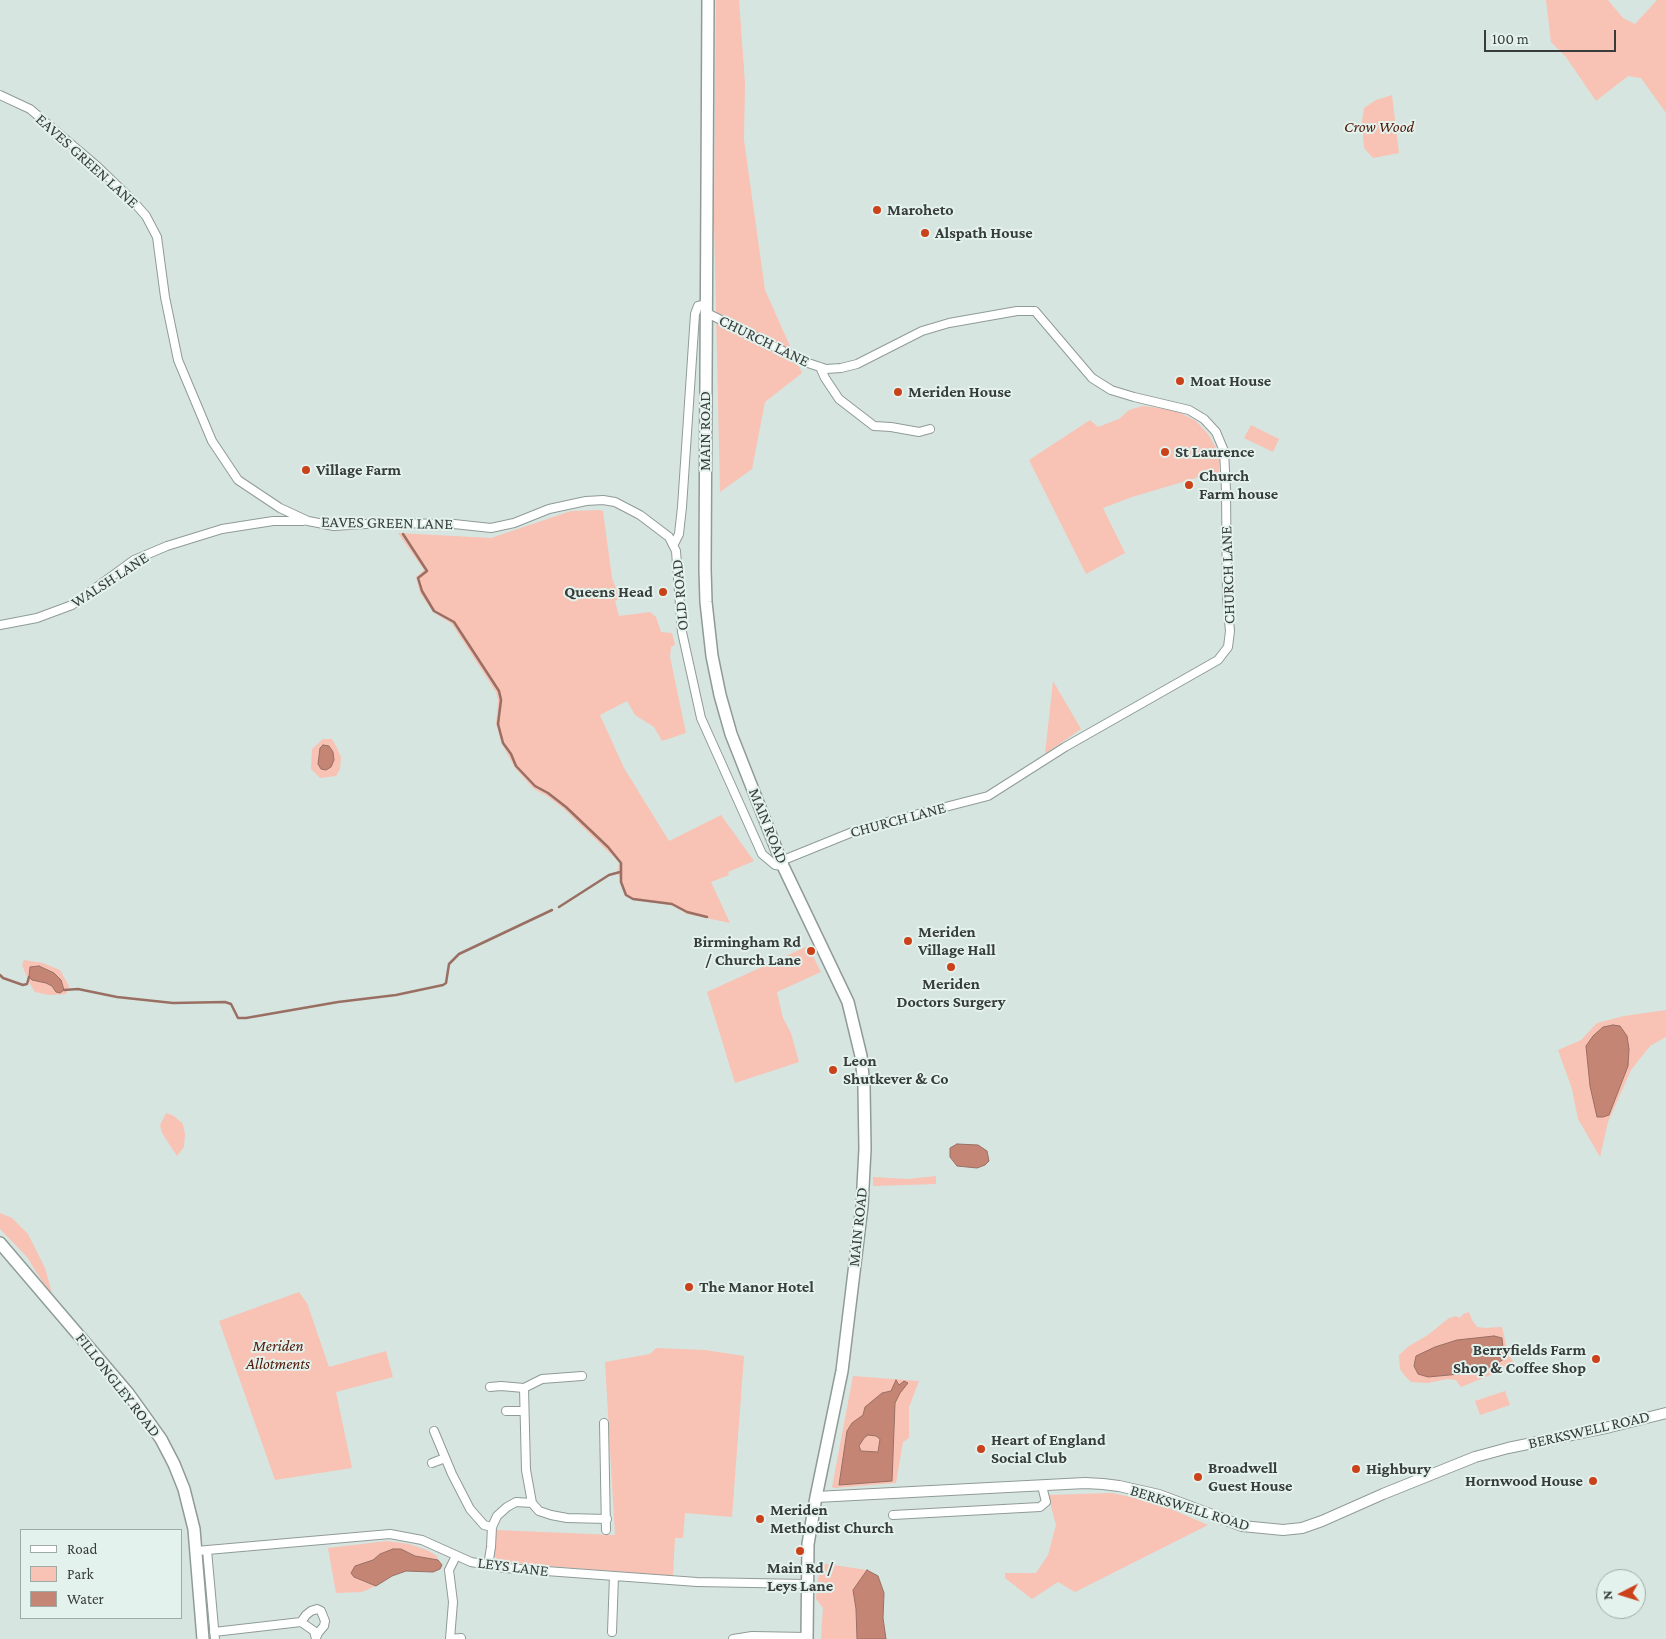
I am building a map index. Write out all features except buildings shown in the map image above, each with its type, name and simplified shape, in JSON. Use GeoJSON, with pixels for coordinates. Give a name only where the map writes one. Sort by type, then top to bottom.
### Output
{"type":"FeatureCollection","features":[{"type":"Feature","properties":{"kind":"main road","name":"MAIN ROAD"},"geometry":{"type":"LineString","coordinates":[[708,0],[705,569],[706,602],[712,656],[731,734],[782,864],[848,1002],[861,1056],[864,1087],[864,1181],[847,1336],[835,1411],[816,1497],[808,1544],[807,1638]]}},
{"type":"Feature","properties":{"kind":"main road","name":"FILLONGLEY ROAD"},"geometry":{"type":"LineString","coordinates":[[0,1243],[128,1392],[161,1439],[174,1464],[184,1489],[192,1522],[202,1551],[203,1639]]}},
{"type":"Feature","properties":{"kind":"street","name":"EAVES GREEN LANE"},"geometry":{"type":"LineString","coordinates":[[0,95],[30,109],[98,167],[131,198],[146,216],[157,237],[165,297],[178,360],[212,441],[238,480],[280,508],[308,521],[334,526],[381,523],[454,524],[491,528],[514,524],[550,509],[586,501],[604,500],[615,502],[640,515],[669,537],[674,544]]}},
{"type":"Feature","properties":{"kind":"street","name":"OLD ROAD"},"geometry":{"type":"LineString","coordinates":[[707,308],[698,306],[695,314],[682,507],[679,534],[674,544],[678,566],[682,632],[701,718],[762,854],[775,865],[782,864]]}},
{"type":"Feature","properties":{"kind":"street","name":"CHURCH LANE"},"geometry":{"type":"LineString","coordinates":[[707,308],[736,327],[805,362],[826,369],[857,364],[914,334],[949,323],[1018,311],[1035,311],[1092,378],[1111,390],[1189,410],[1204,419],[1216,432],[1224,451],[1227,599],[1230,638],[1228,648],[1218,660],[1065,748],[988,796],[860,829],[782,864]]}},
{"type":"Feature","properties":{"kind":"street"},"geometry":{"type":"LineString","coordinates":[[820,367],[839,399],[874,426],[919,432],[930,429]]}},
{"type":"Feature","properties":{"kind":"street"},"geometry":{"type":"LineString","coordinates":[[273,521],[280,508]]}},
{"type":"Feature","properties":{"kind":"street","name":"WALSH LANE"},"geometry":{"type":"LineString","coordinates":[[0,625],[37,618],[72,605],[134,560],[167,546],[222,529],[273,521],[308,521]]}},
{"type":"Feature","properties":{"kind":"street"},"geometry":{"type":"LineString","coordinates":[[490,1387],[524,1388],[542,1380],[582,1376]]}},
{"type":"Feature","properties":{"kind":"street"},"geometry":{"type":"LineString","coordinates":[[524,1388],[526,1470],[532,1503],[539,1511],[551,1515],[567,1518],[606,1519]]}},
{"type":"Feature","properties":{"kind":"street"},"geometry":{"type":"LineString","coordinates":[[506,1411],[524,1411]]}},
{"type":"Feature","properties":{"kind":"street","name":"BERKSWELL ROAD"},"geometry":{"type":"LineString","coordinates":[[816,1497],[1085,1483],[1119,1486],[1159,1496],[1242,1526],[1264,1530],[1283,1530],[1302,1528],[1322,1521],[1475,1457],[1508,1448],[1610,1427],[1666,1412]]}},
{"type":"Feature","properties":{"kind":"street"},"geometry":{"type":"LineString","coordinates":[[604,1423],[606,1530]]}},
{"type":"Feature","properties":{"kind":"street"},"geometry":{"type":"LineString","coordinates":[[434,1430],[445,1458],[470,1509],[484,1525],[492,1527]]}},
{"type":"Feature","properties":{"kind":"street"},"geometry":{"type":"LineString","coordinates":[[432,1463],[445,1458]]}},
{"type":"Feature","properties":{"kind":"street"},"geometry":{"type":"LineString","coordinates":[[894,1515],[1040,1507],[1046,1502],[1042,1486]]}},
{"type":"Feature","properties":{"kind":"street"},"geometry":{"type":"LineString","coordinates":[[488,1566],[492,1547],[492,1527],[498,1516],[507,1507],[516,1502],[532,1503]]}},
{"type":"Feature","properties":{"kind":"street","name":"LEYS LANE"},"geometry":{"type":"LineString","coordinates":[[202,1551],[390,1534],[422,1540],[470,1562],[488,1566],[697,1582],[807,1584]]}},
{"type":"Feature","properties":{"kind":"street","name":"FILLONGLEY ROAD"},"geometry":{"type":"LineString","coordinates":[[202,1551],[214,1635]]}},
{"type":"Feature","properties":{"kind":"street"},"geometry":{"type":"LineString","coordinates":[[456,1556],[449,1570],[453,1602],[450,1639],[461,1638]]}},
{"type":"Feature","properties":{"kind":"street"},"geometry":{"type":"LineString","coordinates":[[612,1632],[614,1576]]}},
{"type":"Feature","properties":{"kind":"street"},"geometry":{"type":"LineString","coordinates":[[301,1622],[311,1611],[317,1609],[321,1611],[325,1621],[316,1638]]}},
{"type":"Feature","properties":{"kind":"street"},"geometry":{"type":"LineString","coordinates":[[214,1635],[301,1622],[314,1631],[316,1638]]}},
{"type":"Feature","properties":{"kind":"street"},"geometry":{"type":"LineString","coordinates":[[733,1639],[752,1636],[807,1638]]}},
{"type":"Feature","properties":{"kind":"green space"},"geometry":{"type":"Polygon","coordinates":[[[716,0],[739,0],[745,83],[744,140],[765,290],[802,373],[765,402],[752,469],[720,492],[714,220],[716,0]]]}},
{"type":"Feature","properties":{"kind":"green space"},"geometry":{"type":"Polygon","coordinates":[[[1546,0],[1608,0],[1623,18],[1635,24],[1657,0],[1666,0],[1666,113],[1641,78],[1628,76],[1596,101],[1566,57],[1551,42],[1546,0]]]}},
{"type":"Feature","properties":{"kind":"green space","name":"Crow Wood"},"geometry":{"type":"Polygon","coordinates":[[[1392,95],[1399,153],[1373,158],[1364,148],[1362,121],[1364,108],[1376,100],[1392,95]]]}},
{"type":"Feature","properties":{"kind":"green space"},"geometry":{"type":"Polygon","coordinates":[[[1143,406],[1175,410],[1196,421],[1208,434],[1215,446],[1219,457],[1219,472],[1212,477],[1206,475],[1132,497],[1103,508],[1125,553],[1086,574],[1029,460],[1090,420],[1098,427],[1119,419],[1129,410],[1143,406]]]}},
{"type":"Feature","properties":{"kind":"green space"},"geometry":{"type":"Polygon","coordinates":[[[1251,425],[1279,439],[1273,452],[1244,438],[1251,425]]]}},
{"type":"Feature","properties":{"kind":"green space"},"geometry":{"type":"Polygon","coordinates":[[[571,511],[603,511],[612,578],[620,598],[615,601],[619,616],[650,612],[656,617],[661,632],[672,633],[675,645],[671,647],[670,657],[686,733],[662,741],[654,727],[635,715],[627,701],[600,715],[624,768],[669,841],[721,815],[754,861],[728,872],[729,875],[711,882],[730,923],[687,914],[671,905],[634,900],[625,896],[618,874],[619,862],[564,809],[534,789],[515,768],[502,744],[496,724],[498,700],[496,692],[452,624],[433,612],[420,593],[416,577],[424,570],[398,533],[491,538],[571,511]]]}},
{"type":"Feature","properties":{"kind":"green space"},"geometry":{"type":"Polygon","coordinates":[[[1053,681],[1081,729],[1045,754],[1053,681]]]}},
{"type":"Feature","properties":{"kind":"green space"},"geometry":{"type":"Polygon","coordinates":[[[323,739],[332,739],[341,757],[340,769],[336,776],[320,778],[311,769],[312,749],[323,739]]]}},
{"type":"Feature","properties":{"kind":"green space"},"geometry":{"type":"Polygon","coordinates":[[[808,946],[821,972],[777,992],[783,1018],[791,1033],[799,1062],[735,1083],[707,992],[808,946]]]}},
{"type":"Feature","properties":{"kind":"green space"},"geometry":{"type":"Polygon","coordinates":[[[24,960],[43,963],[60,970],[69,986],[66,994],[49,995],[35,992],[22,965],[24,960]]]}},
{"type":"Feature","properties":{"kind":"green space"},"geometry":{"type":"Polygon","coordinates":[[[1666,1010],[1666,1037],[1650,1046],[1631,1070],[1608,1122],[1600,1157],[1578,1119],[1572,1089],[1558,1050],[1581,1040],[1597,1023],[1624,1016],[1666,1010]]]}},
{"type":"Feature","properties":{"kind":"green space"},"geometry":{"type":"Polygon","coordinates":[[[166,1113],[174,1116],[183,1124],[185,1134],[184,1147],[177,1156],[162,1133],[160,1125],[166,1113]]]}},
{"type":"Feature","properties":{"kind":"green space"},"geometry":{"type":"Polygon","coordinates":[[[936,1176],[936,1184],[873,1186],[873,1177],[908,1179],[936,1176]]]}},
{"type":"Feature","properties":{"kind":"green space"},"geometry":{"type":"Polygon","coordinates":[[[0,1213],[12,1218],[28,1234],[45,1268],[52,1293],[45,1286],[27,1257],[0,1229],[0,1213]]]}},
{"type":"Feature","properties":{"kind":"green space","name":"Meriden Allotments"},"geometry":{"type":"Polygon","coordinates":[[[299,1292],[307,1303],[329,1367],[386,1351],[393,1377],[336,1392],[352,1468],[275,1480],[219,1321],[299,1292]]]}},
{"type":"Feature","properties":{"kind":"green space"},"geometry":{"type":"Polygon","coordinates":[[[1469,1312],[1477,1327],[1502,1327],[1508,1353],[1515,1365],[1461,1387],[1456,1380],[1447,1379],[1428,1383],[1411,1382],[1400,1369],[1399,1355],[1449,1318],[1456,1316],[1460,1318],[1463,1314],[1469,1312]]]}},
{"type":"Feature","properties":{"kind":"green space"},"geometry":{"type":"Polygon","coordinates":[[[656,1348],[705,1350],[744,1356],[732,1517],[685,1513],[683,1538],[675,1538],[673,1576],[499,1562],[494,1556],[495,1530],[615,1535],[605,1362],[650,1354],[656,1348]]]}},
{"type":"Feature","properties":{"kind":"green space"},"geometry":{"type":"Polygon","coordinates":[[[853,1376],[919,1381],[909,1407],[909,1438],[903,1442],[896,1483],[832,1487],[853,1376]]]}},
{"type":"Feature","properties":{"kind":"green space"},"geometry":{"type":"Polygon","coordinates":[[[1505,1391],[1510,1405],[1480,1415],[1475,1401],[1505,1391]]]}},
{"type":"Feature","properties":{"kind":"green space"},"geometry":{"type":"Polygon","coordinates":[[[1112,1493],[1155,1502],[1208,1525],[1075,1592],[1058,1582],[1032,1599],[1005,1578],[1005,1573],[1036,1573],[1048,1555],[1056,1525],[1048,1495],[1112,1493]]]}},
{"type":"Feature","properties":{"kind":"green space"},"geometry":{"type":"Polygon","coordinates":[[[387,1541],[409,1544],[427,1550],[437,1556],[438,1560],[415,1556],[401,1549],[380,1554],[373,1560],[355,1566],[354,1577],[376,1586],[362,1592],[336,1593],[328,1548],[387,1541]]]}},
{"type":"Feature","properties":{"kind":"green space"},"geometry":{"type":"Polygon","coordinates":[[[820,1563],[867,1570],[853,1590],[857,1639],[821,1639],[823,1608],[816,1599],[820,1563]]]}},
{"type":"Feature","properties":{"kind":"water"},"geometry":{"type":"Polygon","coordinates":[[[323,745],[329,746],[333,752],[334,760],[331,767],[326,770],[321,769],[318,764],[320,748],[323,745]]]}},
{"type":"Feature","properties":{"kind":"water"},"geometry":{"type":"Polygon","coordinates":[[[39,966],[54,973],[61,980],[64,990],[60,993],[56,992],[52,986],[46,983],[32,980],[29,977],[30,967],[39,966]]]}},
{"type":"Feature","properties":{"kind":"water"},"geometry":{"type":"Polygon","coordinates":[[[1620,1026],[1627,1036],[1629,1049],[1628,1066],[1609,1115],[1597,1117],[1590,1086],[1586,1046],[1603,1027],[1620,1026]]]}},
{"type":"Feature","properties":{"kind":"water"},"geometry":{"type":"Polygon","coordinates":[[[957,1144],[978,1145],[987,1151],[989,1161],[977,1168],[957,1166],[950,1157],[950,1148],[957,1144]]]}},
{"type":"Feature","properties":{"kind":"water"},"geometry":{"type":"Polygon","coordinates":[[[1494,1336],[1502,1338],[1504,1359],[1486,1370],[1428,1377],[1418,1374],[1414,1366],[1416,1356],[1435,1347],[1457,1340],[1494,1336]]]}},
{"type":"Feature","properties":{"kind":"water"},"geometry":{"type":"Polygon","coordinates":[[[896,1380],[899,1385],[904,1381],[908,1383],[895,1403],[892,1481],[839,1485],[847,1431],[852,1423],[863,1415],[865,1407],[882,1393],[891,1391],[896,1380]],[[868,1435],[864,1438],[859,1446],[861,1451],[878,1452],[880,1439],[876,1436],[868,1435]]]}},
{"type":"Feature","properties":{"kind":"water"},"geometry":{"type":"Polygon","coordinates":[[[393,1549],[401,1549],[415,1556],[438,1560],[442,1565],[440,1569],[433,1572],[406,1571],[392,1576],[376,1586],[354,1577],[351,1573],[355,1566],[373,1560],[380,1554],[393,1549]]]}},
{"type":"Feature","properties":{"kind":"water"},"geometry":{"type":"Polygon","coordinates":[[[867,1570],[878,1576],[884,1593],[883,1618],[886,1639],[857,1639],[853,1590],[867,1570]]]}},
{"type":"Feature","properties":{"kind":"waterway"},"geometry":{"type":"LineString","coordinates":[[403,534],[427,571],[418,578],[422,591],[434,611],[454,622],[499,691],[501,700],[498,724],[503,743],[511,754],[516,766],[535,786],[566,807],[608,847],[621,863],[621,882],[626,895],[633,899],[672,904],[687,912],[707,917]]}},
{"type":"Feature","properties":{"kind":"waterway"},"geometry":{"type":"LineString","coordinates":[[559,907],[609,875],[620,872]]}},
{"type":"Feature","properties":{"kind":"waterway"},"geometry":{"type":"LineString","coordinates":[[64,990],[78,989],[117,997],[173,1003],[225,1002],[231,1004],[238,1018],[396,995],[443,985],[446,983],[449,964],[459,954],[552,910]]}},
{"type":"Feature","properties":{"kind":"waterway"},"geometry":{"type":"LineString","coordinates":[[0,975],[3,978],[23,985],[27,984],[29,977]]}},
{"type":"Feature","properties":{"kind":"place","name":"Maroheto"},"geometry":{"type":"Point","coordinates":[877,210]}},
{"type":"Feature","properties":{"kind":"place","name":"Alspath House"},"geometry":{"type":"Point","coordinates":[925,233]}},
{"type":"Feature","properties":{"kind":"place","name":"Moat House"},"geometry":{"type":"Point","coordinates":[1180,381]}},
{"type":"Feature","properties":{"kind":"place","name":"Meriden House"},"geometry":{"type":"Point","coordinates":[898,392]}},
{"type":"Feature","properties":{"kind":"place","name":"St Laurence"},"geometry":{"type":"Point","coordinates":[1165,452]}},
{"type":"Feature","properties":{"kind":"place","name":"Village Farm"},"geometry":{"type":"Point","coordinates":[306,470]}},
{"type":"Feature","properties":{"kind":"place","name":"Church Farm house"},"geometry":{"type":"Point","coordinates":[1189,485]}},
{"type":"Feature","properties":{"kind":"place","name":"Queens Head"},"geometry":{"type":"Point","coordinates":[663,592]}},
{"type":"Feature","properties":{"kind":"place","name":"Meriden Village Hall"},"geometry":{"type":"Point","coordinates":[908,941]}},
{"type":"Feature","properties":{"kind":"place","name":"Birmingham Rd / Church Lane"},"geometry":{"type":"Point","coordinates":[811,951]}},
{"type":"Feature","properties":{"kind":"place","name":"Meriden Doctors Surgery"},"geometry":{"type":"Point","coordinates":[951,967]}},
{"type":"Feature","properties":{"kind":"place","name":"Leon Shutkever & Co"},"geometry":{"type":"Point","coordinates":[833,1070]}},
{"type":"Feature","properties":{"kind":"place","name":"The Manor Hotel"},"geometry":{"type":"Point","coordinates":[689,1287]}},
{"type":"Feature","properties":{"kind":"place","name":"Berryfields Farm Shop & Coffee Shop"},"geometry":{"type":"Point","coordinates":[1596,1359]}},
{"type":"Feature","properties":{"kind":"place","name":"Heart of England Social Club"},"geometry":{"type":"Point","coordinates":[981,1449]}},
{"type":"Feature","properties":{"kind":"place","name":"Highbury"},"geometry":{"type":"Point","coordinates":[1356,1469]}},
{"type":"Feature","properties":{"kind":"place","name":"Broadwell Guest House"},"geometry":{"type":"Point","coordinates":[1198,1477]}},
{"type":"Feature","properties":{"kind":"place","name":"Hornwood House"},"geometry":{"type":"Point","coordinates":[1593,1481]}},
{"type":"Feature","properties":{"kind":"place","name":"Meriden Methodist Church"},"geometry":{"type":"Point","coordinates":[760,1519]}},
{"type":"Feature","properties":{"kind":"place","name":"Main Rd / Leys Lane"},"geometry":{"type":"Point","coordinates":[800,1551]}}]}
